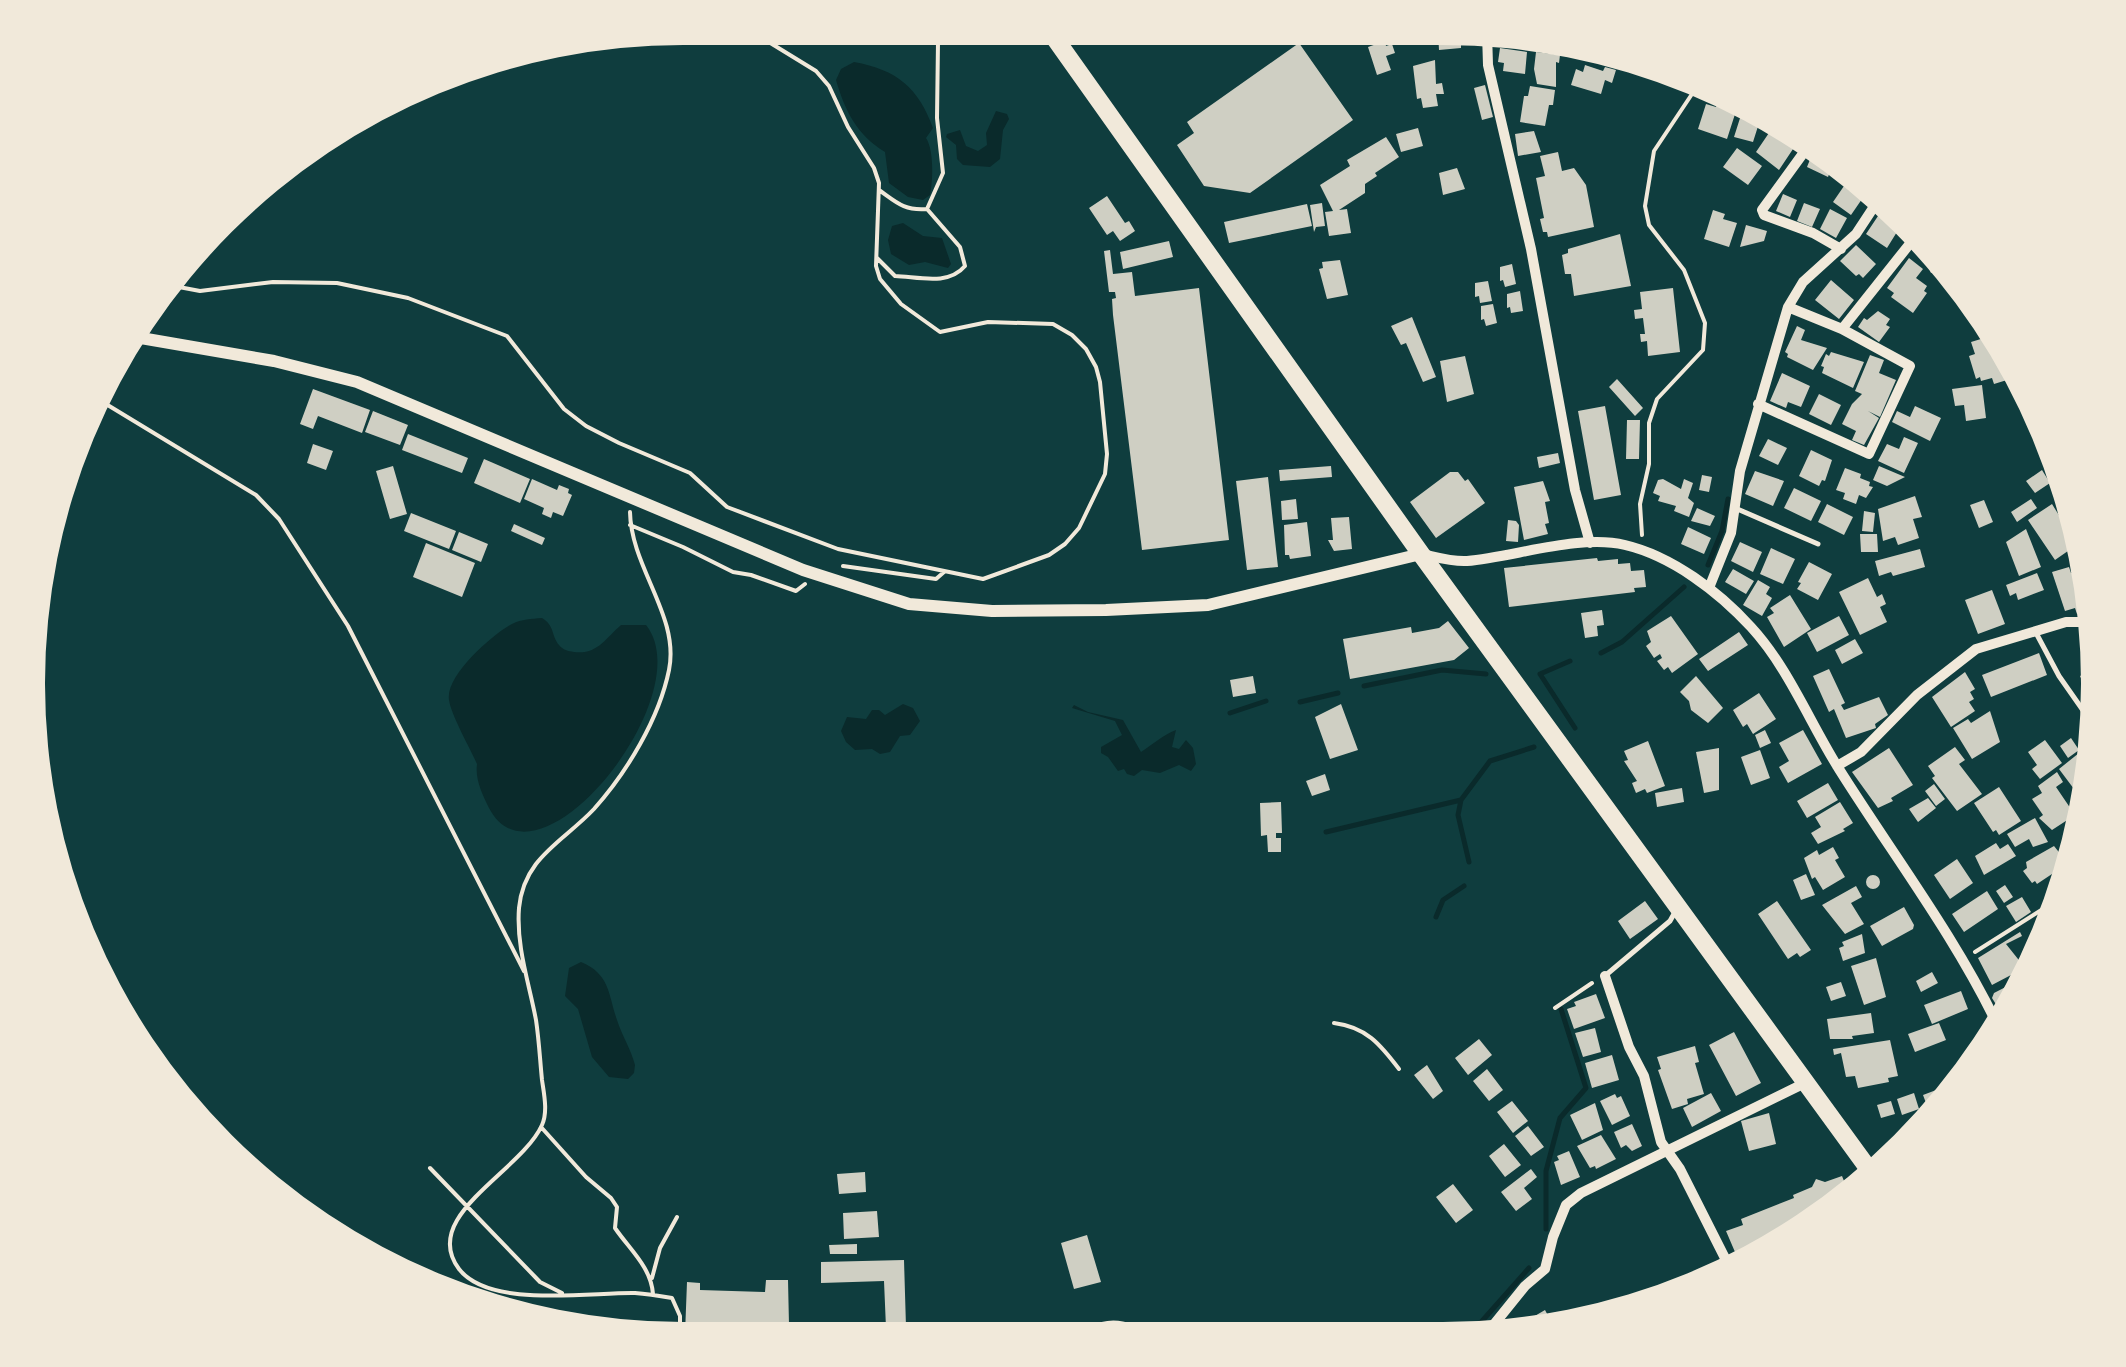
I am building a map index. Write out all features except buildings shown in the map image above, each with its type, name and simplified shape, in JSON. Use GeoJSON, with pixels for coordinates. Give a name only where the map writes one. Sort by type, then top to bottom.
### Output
{"type":"FeatureCollection","features":[{"type":"Feature","properties":{"kind":"highway"},"geometry":{"type":"LineString","coordinates":[[1060,45],[1421,554],[1864,1164]]}},
{"type":"Feature","properties":{"kind":"street"},"geometry":{"type":"LineString","coordinates":[[1487,46],[1488,65],[1531,249],[1572,472],[1590,543]]}},
{"type":"Feature","properties":{"kind":"street"},"geometry":{"type":"LineString","coordinates":[[1801,156],[1762,210],[1764,215],[1813,233],[1841,249]]}},
{"type":"Feature","properties":{"kind":"street"},"geometry":{"type":"LineString","coordinates":[[1710,588],[1731,533],[1740,471],[1788,306],[1804,282],[1856,234],[1871,211]]}},
{"type":"Feature","properties":{"kind":"street"},"geometry":{"type":"LineString","coordinates":[[1842,329],[1908,247]]}},
{"type":"Feature","properties":{"kind":"street"},"geometry":{"type":"LineString","coordinates":[[1758,404],[1869,454],[1910,366],[1842,329],[1788,306]]}},
{"type":"Feature","properties":{"kind":"street"},"geometry":{"type":"LineString","coordinates":[[147,338],[274,361],[357,382],[803,570],[909,604],[992,611],[1208,604],[1240,600],[1421,554],[1462,562],[1590,543],[1644,550],[1710,588],[1752,628],[1962,959],[1990,1011]]}},
{"type":"Feature","properties":{"kind":"street"},"geometry":{"type":"LineString","coordinates":[[1837,766],[1861,752],[1917,695],[1976,649],[2035,630],[2078,622]]}},
{"type":"Feature","properties":{"kind":"street"},"geometry":{"type":"LineString","coordinates":[[1605,976],[1634,1060],[1644,1076],[1666,1150],[1680,1169],[1724,1256]]}},
{"type":"Feature","properties":{"kind":"street"},"geometry":{"type":"LineString","coordinates":[[1498,1320],[1525,1286],[1546,1269],[1552,1236],[1566,1205],[1581,1193],[1805,1084]]}},
{"type":"Feature","properties":{"kind":"lane"},"geometry":{"type":"LineString","coordinates":[[1735,508],[1818,544]]}},
{"type":"Feature","properties":{"kind":"lane"},"geometry":{"type":"LineString","coordinates":[[2035,630],[2080,707]]}},
{"type":"Feature","properties":{"kind":"lane"},"geometry":{"type":"LineString","coordinates":[[1605,976],[1670,920],[1679,905]]}},
{"type":"Feature","properties":{"kind":"path"},"geometry":{"type":"LineString","coordinates":[[183,288],[200,291],[273,282],[336,283],[408,298],[507,336],[564,409],[602,434],[690,473],[727,508],[838,549],[984,579],[1049,555],[1079,528],[1104,474],[1106,421],[1096,367],[1072,334],[1053,324],[988,322],[940,332],[901,304],[880,279],[876,257],[879,190],[874,168],[816,71],[774,45]]}},
{"type":"Feature","properties":{"kind":"path"},"geometry":{"type":"LineString","coordinates":[[927,209],[940,183],[944,159],[937,118],[938,45]]}},
{"type":"Feature","properties":{"kind":"path"},"geometry":{"type":"LineString","coordinates":[[1644,550],[1640,504],[1649,464],[1649,423],[1657,399],[1703,350],[1705,323],[1684,270],[1649,225],[1645,206],[1654,151],[1690,96]]}},
{"type":"Feature","properties":{"kind":"path"},"geometry":{"type":"LineString","coordinates":[[879,190],[909,210],[927,209]]}},
{"type":"Feature","properties":{"kind":"path"},"geometry":{"type":"LineString","coordinates":[[876,257],[896,276],[949,278],[960,273],[965,266],[960,247],[927,209]]}},
{"type":"Feature","properties":{"kind":"path"},"geometry":{"type":"LineString","coordinates":[[109,406],[256,495],[279,519],[348,626],[526,975]]}},
{"type":"Feature","properties":{"kind":"path"},"geometry":{"type":"LineString","coordinates":[[630,497],[630,525],[643,572],[671,635],[670,667],[661,702],[613,786],[536,860],[523,885],[520,935],[536,1023],[545,1104],[542,1127],[521,1156],[466,1205],[452,1225],[450,1250],[460,1271],[484,1286],[513,1293],[672,1298],[680,1322]]}},
{"type":"Feature","properties":{"kind":"path"},"geometry":{"type":"LineString","coordinates":[[630,525],[733,572],[796,591]]}},
{"type":"Feature","properties":{"kind":"path"},"geometry":{"type":"LineString","coordinates":[[828,566],[936,579],[944,572]]}},
{"type":"Feature","properties":{"kind":"path"},"geometry":{"type":"LineString","coordinates":[[1962,959],[2038,912]]}},
{"type":"Feature","properties":{"kind":"path"},"geometry":{"type":"LineString","coordinates":[[1555,1008],[1605,976]]}},
{"type":"Feature","properties":{"kind":"path"},"geometry":{"type":"LineString","coordinates":[[1334,1023],[1355,1026],[1376,1039],[1399,1069]]}},
{"type":"Feature","properties":{"kind":"path"},"geometry":{"type":"LineString","coordinates":[[542,1127],[586,1177],[611,1198],[616,1207],[615,1228],[652,1278]]}},
{"type":"Feature","properties":{"kind":"path"},"geometry":{"type":"LineString","coordinates":[[430,1168],[540,1282],[566,1296]]}},
{"type":"Feature","properties":{"kind":"path"},"geometry":{"type":"LineString","coordinates":[[653,1295],[652,1278],[660,1248],[677,1216]]}},
{"type":"Feature","properties":{"kind":"water"},"geometry":{"type":"Polygon","coordinates":[[[854,62],[882,70],[904,83],[927,114],[933,128],[926,138],[932,174],[930,195],[923,200],[908,197],[889,183],[885,152],[867,138],[848,112],[836,80],[841,69],[854,62]]]}},
{"type":"Feature","properties":{"kind":"water"},"geometry":{"type":"Polygon","coordinates":[[[996,111],[1007,114],[1009,119],[1003,130],[1000,159],[990,167],[963,165],[947,134],[960,130],[966,146],[978,151],[987,145],[986,133],[996,111]]]}},
{"type":"Feature","properties":{"kind":"water"},"geometry":{"type":"Polygon","coordinates":[[[903,223],[923,236],[942,238],[951,264],[948,268],[925,262],[909,265],[891,254],[888,240],[892,226],[903,223]]]}},
{"type":"Feature","properties":{"kind":"water"},"geometry":{"type":"Polygon","coordinates":[[[542,618],[561,647],[574,652],[595,648],[621,625],[646,625],[657,657],[652,696],[634,738],[606,778],[575,809],[542,828],[512,830],[489,808],[484,797],[477,764],[450,706],[450,690],[462,668],[504,629],[516,622],[542,618]]]}},
{"type":"Feature","properties":{"kind":"water"},"geometry":{"type":"Polygon","coordinates":[[[903,704],[913,708],[920,721],[910,735],[900,736],[890,752],[855,750],[846,742],[841,731],[847,717],[866,719],[872,710],[885,715],[903,704]]]}},
{"type":"Feature","properties":{"kind":"water"},"geometry":{"type":"Polygon","coordinates":[[[1074,705],[1123,720],[1141,752],[1176,730],[1172,747],[1179,749],[1186,740],[1193,748],[1196,764],[1191,771],[1179,765],[1160,773],[1142,770],[1134,776],[1124,769],[1118,771],[1101,753],[1101,747],[1122,735],[1115,721],[1072,708],[1074,705]]]}},
{"type":"Feature","properties":{"kind":"water"},"geometry":{"type":"Polygon","coordinates":[[[581,962],[598,972],[606,986],[635,1065],[628,1079],[609,1077],[592,1057],[578,1009],[565,996],[569,968],[581,962]]]}},
{"type":"Feature","properties":{"kind":"waterway"},"geometry":{"type":"LineString","coordinates":[[1708,565],[1722,531],[1728,499]]}},
{"type":"Feature","properties":{"kind":"waterway"},"geometry":{"type":"LineString","coordinates":[[1601,653],[1622,642],[1684,587]]}},
{"type":"Feature","properties":{"kind":"waterway"},"geometry":{"type":"LineString","coordinates":[[1570,661],[1540,674],[1575,728]]}},
{"type":"Feature","properties":{"kind":"waterway"},"geometry":{"type":"LineString","coordinates":[[1364,686],[1442,670],[1486,674]]}},
{"type":"Feature","properties":{"kind":"waterway"},"geometry":{"type":"LineString","coordinates":[[1300,702],[1338,693]]}},
{"type":"Feature","properties":{"kind":"waterway"},"geometry":{"type":"LineString","coordinates":[[1230,713],[1266,701]]}},
{"type":"Feature","properties":{"kind":"waterway"},"geometry":{"type":"LineString","coordinates":[[1469,862],[1458,815],[1461,800],[1490,761],[1534,747]]}},
{"type":"Feature","properties":{"kind":"waterway"},"geometry":{"type":"LineString","coordinates":[[1326,832],[1461,800]]}},
{"type":"Feature","properties":{"kind":"waterway"},"geometry":{"type":"LineString","coordinates":[[1436,917],[1443,900],[1464,886]]}},
{"type":"Feature","properties":{"kind":"waterway"},"geometry":{"type":"LineString","coordinates":[[1546,1229],[1546,1171],[1560,1118],[1586,1088],[1561,1009]]}},
{"type":"Feature","properties":{"kind":"waterway"},"geometry":{"type":"LineString","coordinates":[[1482,1321],[1529,1268]]}}]}
